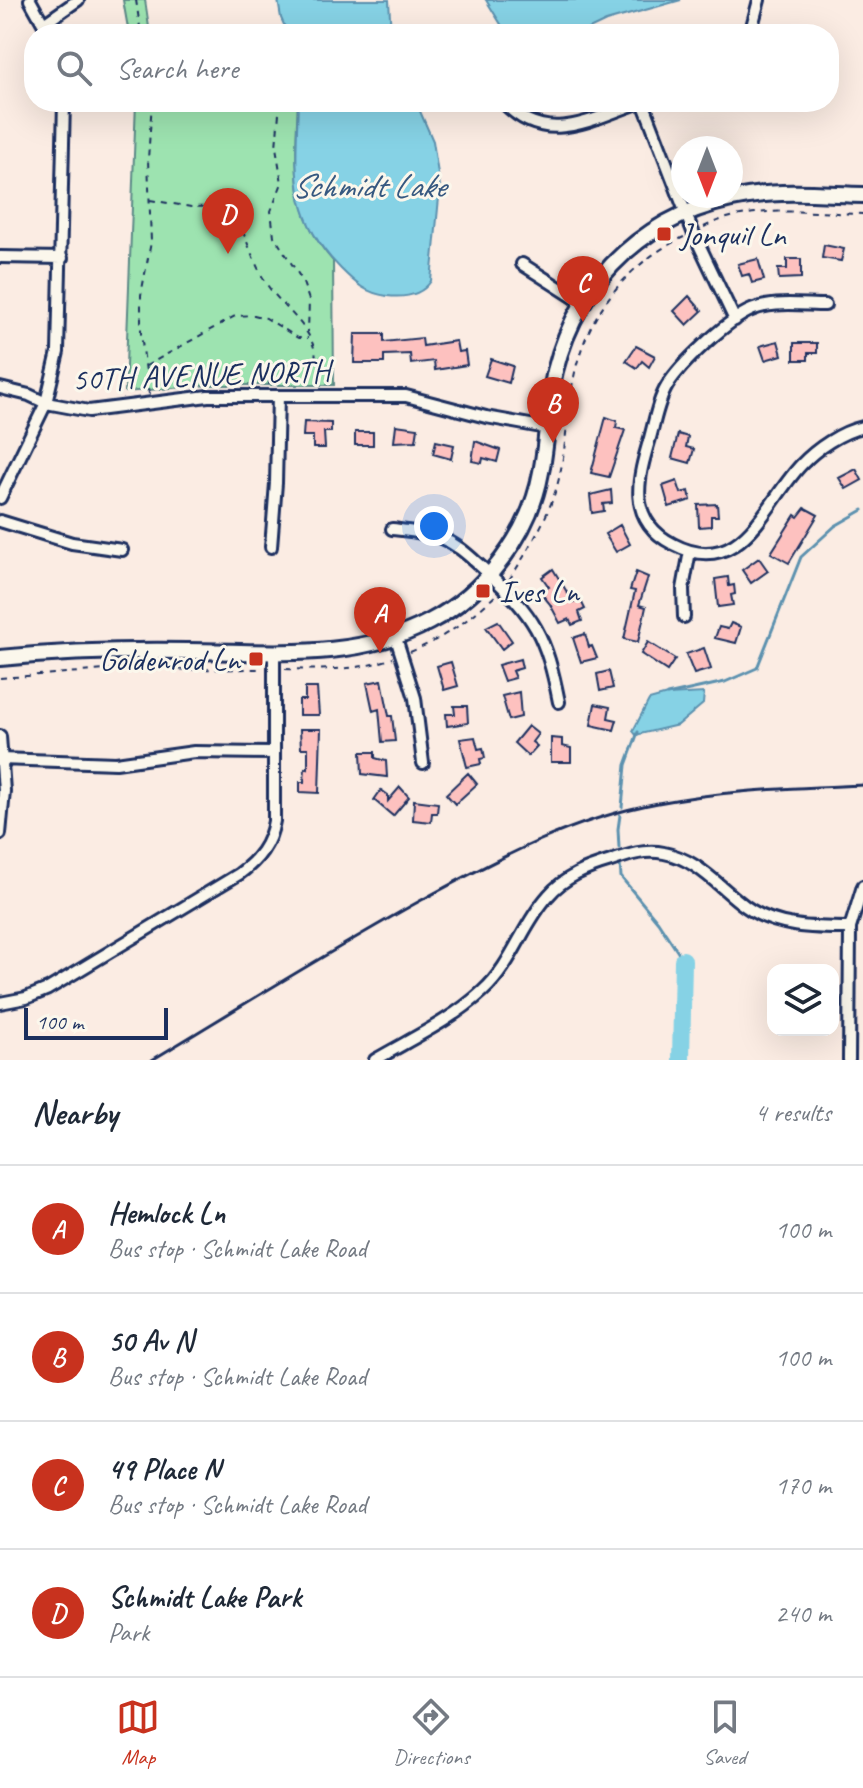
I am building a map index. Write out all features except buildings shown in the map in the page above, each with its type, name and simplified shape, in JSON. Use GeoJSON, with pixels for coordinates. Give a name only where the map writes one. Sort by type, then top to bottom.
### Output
{"type":"FeatureCollection","features":[{"type":"Feature","properties":{"kind":"street"},"geometry":{"type":"LineString","coordinates":[[30,0],[44,24]]}},
{"type":"Feature","properties":{"kind":"street"},"geometry":{"type":"LineString","coordinates":[[52,24],[78,0]]}},
{"type":"Feature","properties":{"kind":"street"},"geometry":{"type":"LineString","coordinates":[[753,24],[759,0]]}},
{"type":"Feature","properties":{"kind":"street"},"geometry":{"type":"LineString","coordinates":[[0,498],[46,403],[58,352],[64,112]]}},
{"type":"Feature","properties":{"kind":"street"},"geometry":{"type":"LineString","coordinates":[[514,112],[533,124],[561,128],[611,112]]}},
{"type":"Feature","properties":{"kind":"street"},"geometry":{"type":"LineString","coordinates":[[646,112],[693,232],[735,320]]}},
{"type":"Feature","properties":{"kind":"street"},"geometry":{"type":"LineString","coordinates":[[0,658],[108,650],[342,650],[396,638],[456,605],[489,574],[518,535],[541,474],[555,371],[573,320],[614,262],[637,241],[686,212],[749,196],[780,193],[863,195]]}},
{"type":"Feature","properties":{"kind":"street"},"geometry":{"type":"LineString","coordinates":[[0,257],[62,258]]}},
{"type":"Feature","properties":{"kind":"street"},"geometry":{"type":"LineString","coordinates":[[522,264],[583,303]]}},
{"type":"Feature","properties":{"kind":"street"},"geometry":{"type":"LineString","coordinates":[[825,305],[762,306],[735,320],[687,360],[667,386],[660,402],[640,476],[639,500],[643,514],[662,537],[690,551],[717,552],[735,545],[757,525],[802,463],[836,438],[863,427]]}},
{"type":"Feature","properties":{"kind":"street","name":"50TH AVENUE NORTH"},"geometry":{"type":"LineString","coordinates":[[0,388],[46,403],[89,411],[208,396],[406,396],[547,428]]}},
{"type":"Feature","properties":{"kind":"street"},"geometry":{"type":"LineString","coordinates":[[271,547],[277,470],[273,396]]}},
{"type":"Feature","properties":{"kind":"street"},"geometry":{"type":"LineString","coordinates":[[0,521],[72,543],[122,550]]}},
{"type":"Feature","properties":{"kind":"street"},"geometry":{"type":"LineString","coordinates":[[392,529],[428,534],[456,544],[505,586],[534,623],[545,645],[559,702]]}},
{"type":"Feature","properties":{"kind":"street"},"geometry":{"type":"LineString","coordinates":[[684,617],[683,589],[690,551]]}},
{"type":"Feature","properties":{"kind":"street"},"geometry":{"type":"LineString","coordinates":[[396,638],[420,721],[423,763]]}},
{"type":"Feature","properties":{"kind":"street"},"geometry":{"type":"LineString","coordinates":[[0,1003],[26,998],[48,989],[239,874],[265,849],[274,821],[274,651]]}},
{"type":"Feature","properties":{"kind":"street"},"geometry":{"type":"LineString","coordinates":[[0,736],[4,791],[0,834]]}},
{"type":"Feature","properties":{"kind":"street"},"geometry":{"type":"LineString","coordinates":[[1,759],[116,763],[194,752],[274,753]]}},
{"type":"Feature","properties":{"kind":"street"},"geometry":{"type":"LineString","coordinates":[[375,1060],[460,1009],[485,989],[500,973],[547,896],[560,884],[589,867],[637,853],[661,852],[679,856],[747,908],[767,917],[790,925],[850,928]]}},
{"type":"Feature","properties":{"kind":"street"},"geometry":{"type":"LineString","coordinates":[[849,1060],[850,928],[863,886]]}},
{"type":"Feature","properties":{"kind":"path"},"geometry":{"type":"LineString","coordinates":[[136,0],[140,24]]}},
{"type":"Feature","properties":{"kind":"path"},"geometry":{"type":"LineString","coordinates":[[151,112],[148,159],[151,242],[141,295],[145,366],[151,404]]}},
{"type":"Feature","properties":{"kind":"path"},"geometry":{"type":"LineString","coordinates":[[279,112],[276,147],[282,183],[271,211],[274,236],[302,280],[309,300],[308,332]]}},
{"type":"Feature","properties":{"kind":"path"},"geometry":{"type":"LineString","coordinates":[[150,200],[191,207],[227,206],[234,211],[263,278],[308,332],[315,346],[316,359],[306,363],[278,364],[269,376],[273,396]]}},
{"type":"Feature","properties":{"kind":"path"},"geometry":{"type":"LineString","coordinates":[[0,678],[106,670],[330,670],[374,665],[446,635],[477,613],[505,586],[528,550],[557,486],[574,375],[582,345],[601,305],[625,278],[663,247],[712,222],[773,212],[863,214]]}},
{"type":"Feature","properties":{"kind":"path"},"geometry":{"type":"LineString","coordinates":[[145,366],[235,316],[266,318],[298,338],[311,337]]}},
{"type":"Feature","properties":{"kind":"green space"},"geometry":{"type":"Polygon","coordinates":[[[123,0],[145,0],[149,24],[127,24],[123,0]]]}},
{"type":"Feature","properties":{"kind":"green space"},"geometry":{"type":"Polygon","coordinates":[[[136,112],[298,112],[296,166],[302,205],[319,243],[333,261],[334,385],[210,385],[125,392],[136,112]]]}},
{"type":"Feature","properties":{"kind":"water"},"geometry":{"type":"Polygon","coordinates":[[[278,0],[389,0],[390,24],[284,24],[278,0]]]}},
{"type":"Feature","properties":{"kind":"water"},"geometry":{"type":"Polygon","coordinates":[[[486,0],[681,0],[600,24],[501,24],[486,0]]]}},
{"type":"Feature","properties":{"kind":"water","name":"Schmidt Lake"},"geometry":{"type":"Polygon","coordinates":[[[298,112],[420,112],[433,141],[440,187],[431,281],[422,290],[400,297],[373,293],[341,269],[324,249],[304,211],[299,192],[298,112]]]}},
{"type":"Feature","properties":{"kind":"water"},"geometry":{"type":"Polygon","coordinates":[[[704,693],[703,704],[678,725],[636,735],[633,731],[649,700],[667,695],[704,693]]]}},
{"type":"Feature","properties":{"kind":"waterway"},"geometry":{"type":"LineString","coordinates":[[667,695],[725,682],[757,668],[801,557],[835,526],[863,510]]}},
{"type":"Feature","properties":{"kind":"waterway"},"geometry":{"type":"LineString","coordinates":[[622,807],[626,765],[638,732]]}},
{"type":"Feature","properties":{"kind":"waterway"},"geometry":{"type":"LineString","coordinates":[[619,848],[620,815]]}},
{"type":"Feature","properties":{"kind":"waterway"},"geometry":{"type":"LineString","coordinates":[[620,864],[621,877],[658,922],[683,960]]}},
{"type":"Feature","properties":{"kind":"waterway"},"geometry":{"type":"LineString","coordinates":[[681,1060],[683,960]]}},
{"type":"Feature","properties":{"kind":"railway"},"geometry":{"type":"LineString","coordinates":[[152,1060],[418,902],[505,856],[564,830],[626,810],[709,795],[863,785]]}},
{"type":"Feature","properties":{"kind":"place","name":"Jonquil Ln"},"geometry":{"type":"Point","coordinates":[664,234]}},
{"type":"Feature","properties":{"kind":"place","name":"Schmidt Lake Park"},"geometry":{"type":"Point","coordinates":[228,254]}},
{"type":"Feature","properties":{"kind":"place","name":"49 Place N"},"geometry":{"type":"Point","coordinates":[583,322]}},
{"type":"Feature","properties":{"kind":"place","name":"50 Av N"},"geometry":{"type":"Point","coordinates":[553,443]}},
{"type":"Feature","properties":{"kind":"place","name":"Ives Ln"},"geometry":{"type":"Point","coordinates":[483,591]}},
{"type":"Feature","properties":{"kind":"place","name":"Hemlock Ln"},"geometry":{"type":"Point","coordinates":[380,653]}},
{"type":"Feature","properties":{"kind":"place","name":"Goldenrod Ln"},"geometry":{"type":"Point","coordinates":[256,659]}}]}
